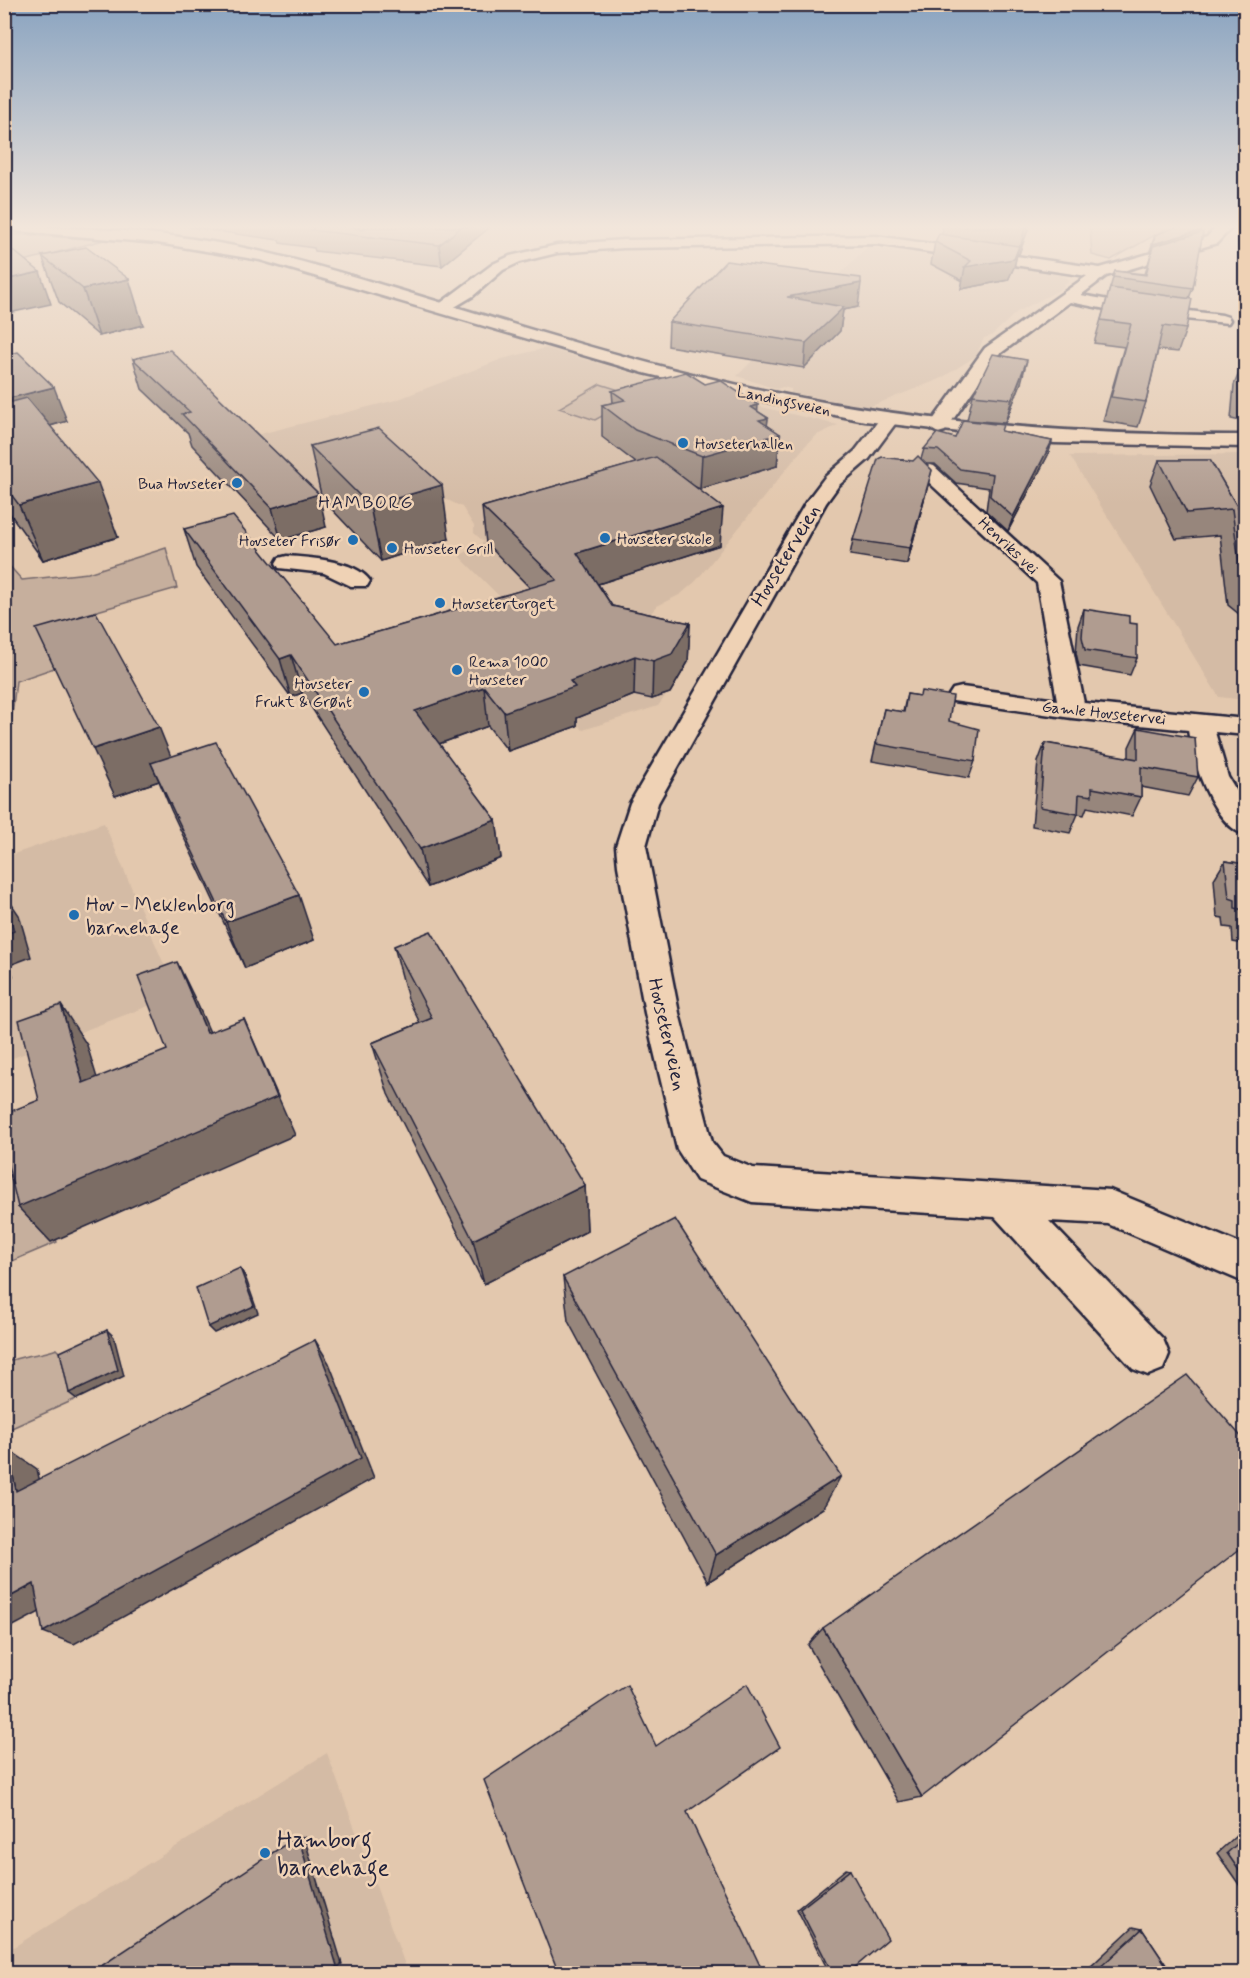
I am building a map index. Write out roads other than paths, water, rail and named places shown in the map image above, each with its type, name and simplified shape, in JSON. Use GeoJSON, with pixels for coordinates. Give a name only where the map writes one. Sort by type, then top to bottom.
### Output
{"type":"FeatureCollection","features":[{"type":"Feature","properties":{"kind":"street","name":"Landingsveien"},"geometry":{"type":"LineString","coordinates":[[482,319],[716,386],[889,420],[938,427],[1092,440],[1245,441]]}},
{"type":"Feature","properties":{"kind":"street"},"geometry":{"type":"LineString","coordinates":[[938,427],[959,394],[991,352],[1036,319]]}},
{"type":"Feature","properties":{"kind":"street"},"geometry":{"type":"LineString","coordinates":[[1216,319],[1222,320]]}},
{"type":"Feature","properties":{"kind":"street","name":"Hovseterveien"},"geometry":{"type":"LineString","coordinates":[[889,420],[861,455],[832,481],[816,502],[711,682],[644,803],[631,846],[662,1013],[695,1149],[710,1168],[752,1185],[1110,1207],[1245,1265]]}},
{"type":"Feature","properties":{"kind":"street","name":"Henriks vei"},"geometry":{"type":"LineString","coordinates":[[927,470],[1048,581],[1072,710]]}},
{"type":"Feature","properties":{"kind":"street"},"geometry":{"type":"LineString","coordinates":[[287,563],[329,567],[359,581]]}},
{"type":"Feature","properties":{"kind":"street","name":"Gamle Hovsetervei"},"geometry":{"type":"LineString","coordinates":[[962,694],[1072,710],[1245,727]]}},
{"type":"Feature","properties":{"kind":"street"},"geometry":{"type":"LineString","coordinates":[[1200,722],[1203,746],[1218,787],[1245,825]]}},
{"type":"Feature","properties":{"kind":"street"},"geometry":{"type":"LineString","coordinates":[[1006,1202],[1148,1354]]}},
{"type":"Feature","properties":{"kind":"place","name":"Hovseterhallen"},"geometry":{"type":"Point","coordinates":[683,443]}},
{"type":"Feature","properties":{"kind":"place","name":"Bua Hovseter"},"geometry":{"type":"Point","coordinates":[237,483]}},
{"type":"Feature","properties":{"kind":"place","name":"Hovseter skole"},"geometry":{"type":"Point","coordinates":[605,538]}},
{"type":"Feature","properties":{"kind":"place","name":"Hovseter Frisør"},"geometry":{"type":"Point","coordinates":[353,540]}},
{"type":"Feature","properties":{"kind":"place","name":"Hovseter Grill"},"geometry":{"type":"Point","coordinates":[392,548]}},
{"type":"Feature","properties":{"kind":"place","name":"Hovsetertorget"},"geometry":{"type":"Point","coordinates":[440,603]}},
{"type":"Feature","properties":{"kind":"place","name":"Rema 1000 Hovseter"},"geometry":{"type":"Point","coordinates":[457,670]}},
{"type":"Feature","properties":{"kind":"place","name":"Hovseter Frukt & Grønt"},"geometry":{"type":"Point","coordinates":[364,692]}},
{"type":"Feature","properties":{"kind":"place","name":"Hov - Meklenborg barnehage"},"geometry":{"type":"Point","coordinates":[74,915]}},
{"type":"Feature","properties":{"kind":"place","name":"Hamborg barnehage"},"geometry":{"type":"Point","coordinates":[265,1853]}},
{"type":"Feature","properties":{"kind":"district","name":"HAMBORG"},"geometry":{"type":"Point","coordinates":[366,502]}}]}
